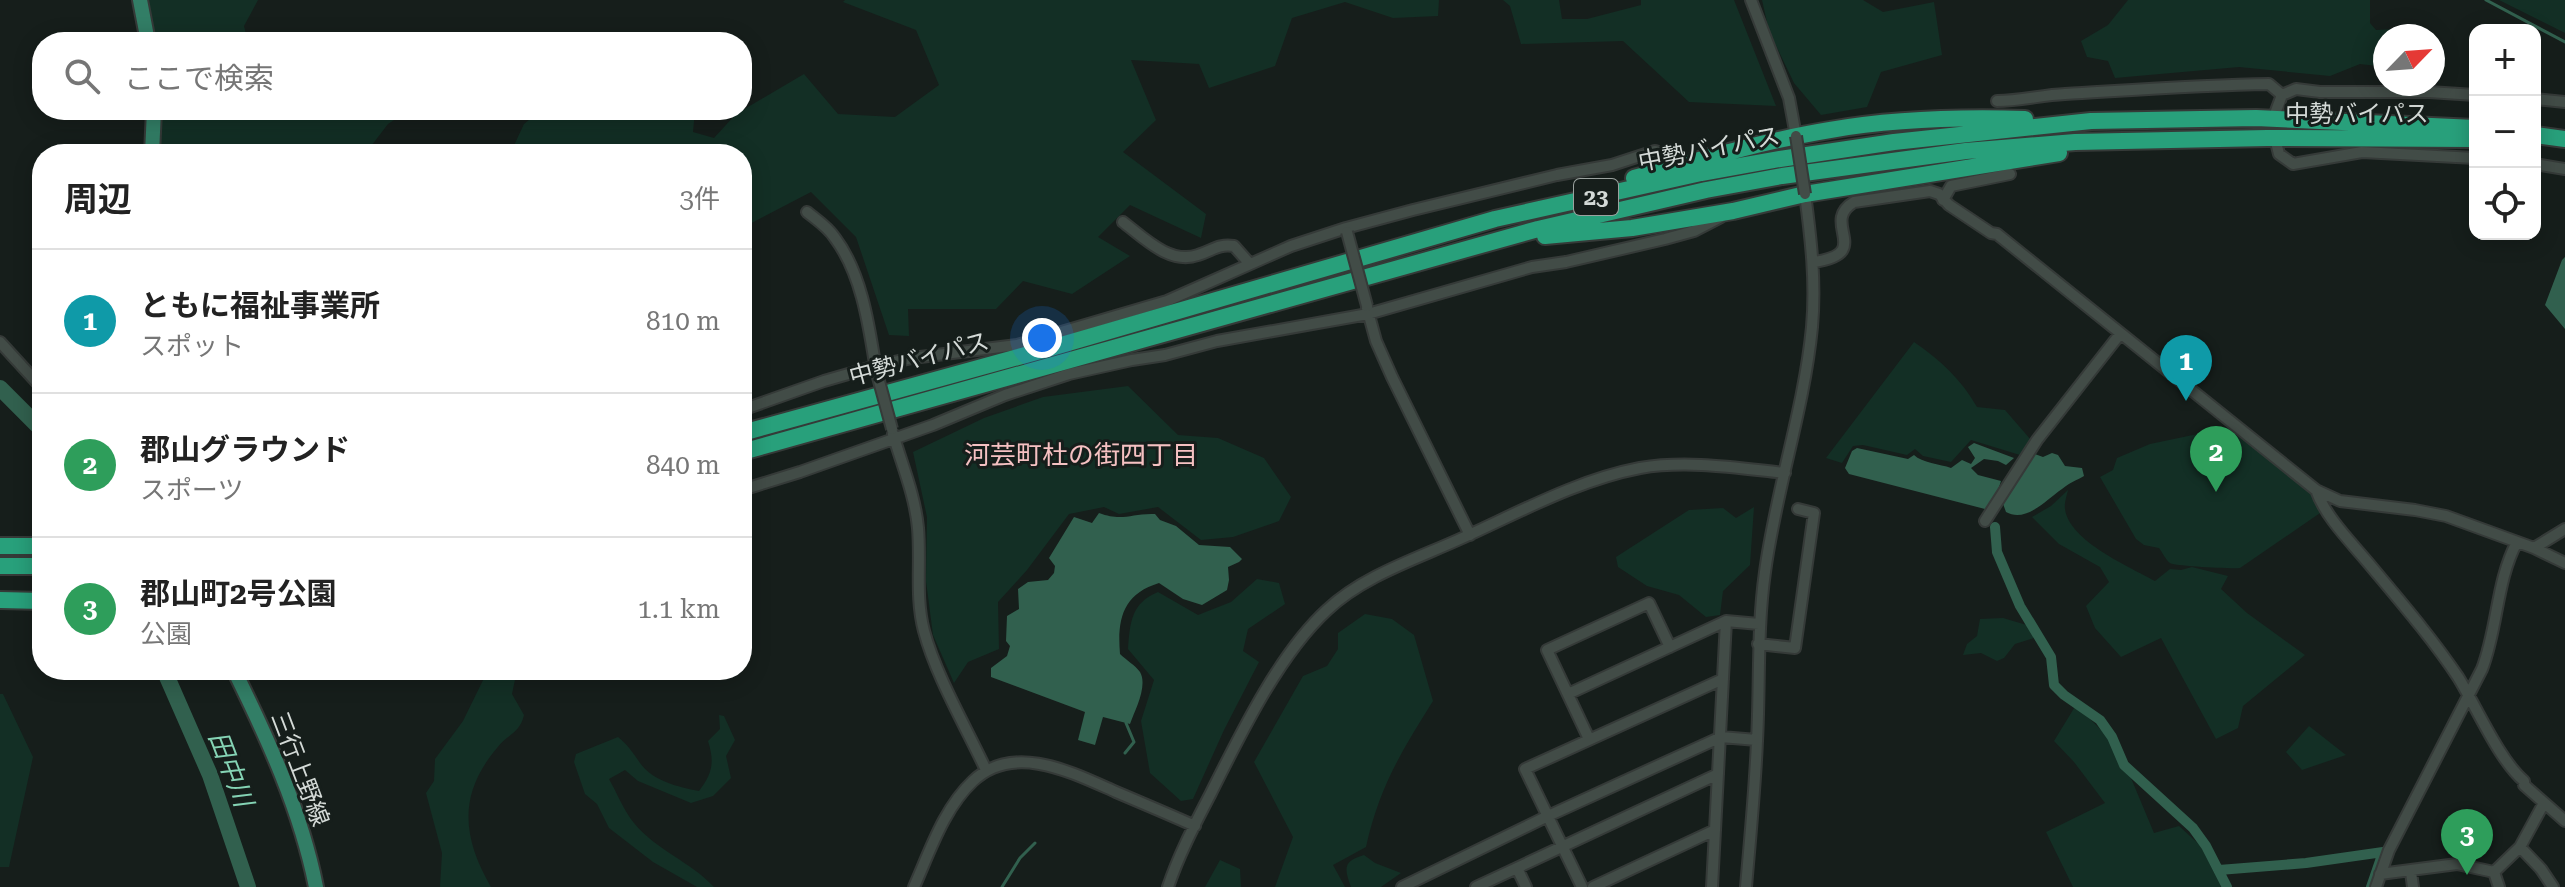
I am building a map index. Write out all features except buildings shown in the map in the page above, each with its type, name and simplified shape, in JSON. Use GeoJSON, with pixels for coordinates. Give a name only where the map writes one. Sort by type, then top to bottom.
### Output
{"type":"FeatureCollection","features":[{"type":"Feature","properties":{"kind":"highway"},"geometry":{"type":"LineString","coordinates":[[1495,219],[1554,198],[1833,129],[1927,120],[2004,118],[2091,121]]}},
{"type":"Feature","properties":{"kind":"highway","name":"中勢バイパス"},"geometry":{"type":"LineString","coordinates":[[752,430],[1051,348],[1495,219],[1701,173],[1819,152],[2091,121],[2256,118],[2469,128]]}},
{"type":"Feature","properties":{"kind":"highway"},"geometry":{"type":"LineString","coordinates":[[2541,137],[2565,139]]}},
{"type":"Feature","properties":{"kind":"highway","name":"中勢バイパス"},"geometry":{"type":"LineString","coordinates":[[752,449],[1538,229],[1706,190],[1821,170],[2012,147],[2267,138],[2469,139]]}},
{"type":"Feature","properties":{"kind":"highway"},"geometry":{"type":"LineString","coordinates":[[1494,241],[1632,228],[1733,211],[1805,194],[2046,155],[2172,140]]}},
{"type":"Feature","properties":{"kind":"highway"},"geometry":{"type":"LineString","coordinates":[[0,546],[32,546]]}},
{"type":"Feature","properties":{"kind":"highway"},"geometry":{"type":"LineString","coordinates":[[0,566],[32,566]]}},
{"type":"Feature","properties":{"kind":"highway"},"geometry":{"type":"LineString","coordinates":[[0,600],[32,601]]}},
{"type":"Feature","properties":{"kind":"main road"},"geometry":{"type":"LineString","coordinates":[[140,0],[146,32]]}},
{"type":"Feature","properties":{"kind":"main road"},"geometry":{"type":"LineString","coordinates":[[152,144],[154,120]]}},
{"type":"Feature","properties":{"kind":"main road","name":"三行上野線"},"geometry":{"type":"LineString","coordinates":[[238,680],[290,796],[316,887]]}},
{"type":"Feature","properties":{"kind":"street"},"geometry":{"type":"LineString","coordinates":[[1746,887],[1757,740],[1759,624],[1769,541],[1798,411],[1812,329],[1814,262],[1789,98],[1751,0]]}},
{"type":"Feature","properties":{"kind":"street"},"geometry":{"type":"LineString","coordinates":[[1997,101],[2202,85],[2269,84],[2282,95]]}},
{"type":"Feature","properties":{"kind":"street"},"geometry":{"type":"LineString","coordinates":[[2276,111],[2282,95],[2296,89],[2469,95]]}},
{"type":"Feature","properties":{"kind":"street"},"geometry":{"type":"LineString","coordinates":[[2541,100],[2565,102]]}},
{"type":"Feature","properties":{"kind":"street"},"geometry":{"type":"LineString","coordinates":[[2276,142],[2279,154],[2293,164],[2362,152],[2469,158]]}},
{"type":"Feature","properties":{"kind":"street"},"geometry":{"type":"LineString","coordinates":[[752,406],[824,381],[912,358],[1017,345],[1167,301],[1291,246],[1557,175],[1612,165],[1655,151],[1683,165]]}},
{"type":"Feature","properties":{"kind":"street"},"geometry":{"type":"LineString","coordinates":[[2541,165],[2565,169]]}},
{"type":"Feature","properties":{"kind":"street"},"geometry":{"type":"LineString","coordinates":[[1943,200],[1951,186],[2010,174]]}},
{"type":"Feature","properties":{"kind":"street"},"geometry":{"type":"LineString","coordinates":[[1814,262],[1833,259],[1841,252],[1846,241],[1842,215],[1854,202],[1930,191],[1939,194],[1943,200],[1997,234],[2316,490],[2340,501],[2446,516],[2534,548],[2565,563]]}},
{"type":"Feature","properties":{"kind":"street"},"geometry":{"type":"LineString","coordinates":[[752,486],[1069,374],[1367,310],[1532,267],[1680,235],[1733,211]]}},
{"type":"Feature","properties":{"kind":"street"},"geometry":{"type":"LineString","coordinates":[[807,212],[835,237],[858,282],[876,368],[915,504],[918,596],[925,634],[933,658],[986,770]]}},
{"type":"Feature","properties":{"kind":"street"},"geometry":{"type":"LineString","coordinates":[[1123,222],[1174,257],[1192,257],[1221,244],[1234,246],[1250,264]]}},
{"type":"Feature","properties":{"kind":"street"},"geometry":{"type":"LineString","coordinates":[[1347,230],[1376,341],[1470,535]]}},
{"type":"Feature","properties":{"kind":"street"},"geometry":{"type":"LineString","coordinates":[[1985,521],[2037,440],[2120,334]]}},
{"type":"Feature","properties":{"kind":"street"},"geometry":{"type":"LineString","coordinates":[[0,342],[32,377]]}},
{"type":"Feature","properties":{"kind":"street"},"geometry":{"type":"LineString","coordinates":[[1168,887],[1188,837],[1238,739],[1294,645],[1330,607],[1364,584],[1592,481],[1640,468],[1677,464],[1785,473]]}},
{"type":"Feature","properties":{"kind":"street"},"geometry":{"type":"LineString","coordinates":[[2316,490],[2320,503],[2356,550],[2423,629],[2468,693],[2499,749],[2524,785],[2565,821]]}},
{"type":"Feature","properties":{"kind":"street"},"geometry":{"type":"LineString","coordinates":[[1758,644],[1795,648],[1814,513],[1798,509]]}},
{"type":"Feature","properties":{"kind":"street"},"geometry":{"type":"LineString","coordinates":[[2534,548],[2565,529]]}},
{"type":"Feature","properties":{"kind":"street"},"geometry":{"type":"LineString","coordinates":[[2376,887],[2491,648],[2495,610],[2510,555],[2517,542]]}},
{"type":"Feature","properties":{"kind":"street"},"geometry":{"type":"LineString","coordinates":[[1589,739],[1547,650],[1649,603],[1670,647]]}},
{"type":"Feature","properties":{"kind":"street"},"geometry":{"type":"LineString","coordinates":[[1568,694],[1726,621],[1759,624]]}},
{"type":"Feature","properties":{"kind":"street"},"geometry":{"type":"LineString","coordinates":[[1712,887],[1726,621]]}},
{"type":"Feature","properties":{"kind":"street"},"geometry":{"type":"LineString","coordinates":[[1582,887],[1525,769],[1723,679]]}},
{"type":"Feature","properties":{"kind":"street"},"geometry":{"type":"LineString","coordinates":[[1402,887],[1721,737],[1757,740]]}},
{"type":"Feature","properties":{"kind":"street"},"geometry":{"type":"LineString","coordinates":[[914,887],[953,806],[974,780],[986,770],[1001,764],[1023,763],[1059,768],[1195,826]]}},
{"type":"Feature","properties":{"kind":"street"},"geometry":{"type":"LineString","coordinates":[[1476,887],[1718,774]]}},
{"type":"Feature","properties":{"kind":"street"},"geometry":{"type":"LineString","coordinates":[[2494,872],[2520,847],[2544,803]]}},
{"type":"Feature","properties":{"kind":"street"},"geometry":{"type":"LineString","coordinates":[[1593,887],[1715,830]]}},
{"type":"Feature","properties":{"kind":"street"},"geometry":{"type":"LineString","coordinates":[[2520,847],[2553,887]]}},
{"type":"Feature","properties":{"kind":"street"},"geometry":{"type":"LineString","coordinates":[[2380,874],[2457,864],[2494,872]]}},
{"type":"Feature","properties":{"kind":"street"},"geometry":{"type":"LineString","coordinates":[[1517,868],[1526,887]]}},
{"type":"Feature","properties":{"kind":"street"},"geometry":{"type":"LineString","coordinates":[[2411,872],[2413,887]]}},
{"type":"Feature","properties":{"kind":"street"},"geometry":{"type":"LineString","coordinates":[[2494,872],[2499,887]]}},
{"type":"Feature","properties":{"kind":"shaded area"},"geometry":{"type":"Polygon","coordinates":[[[147,0],[258,0],[244,26],[246,32],[154,32],[147,0]]]}},
{"type":"Feature","properties":{"kind":"shaded area"},"geometry":{"type":"Polygon","coordinates":[[[1439,0],[1438,16],[1393,18],[1345,2],[1292,18],[1275,66],[1209,88],[1199,64],[1131,60],[1156,120],[1123,152],[1206,214],[1201,238],[1130,205],[1098,237],[1130,256],[1072,294],[1023,281],[996,309],[908,309],[909,336],[889,335],[856,237],[811,192],[752,223],[752,144],[515,144],[529,120],[694,120],[693,132],[714,138],[730,120],[752,120],[752,105],[804,74],[838,114],[895,117],[939,85],[916,30],[843,2],[1439,0]]]}},
{"type":"Feature","properties":{"kind":"shaded area"},"geometry":{"type":"Polygon","coordinates":[[[1503,0],[1559,0],[1562,19],[1587,19],[1641,5],[1641,0],[1734,0],[1776,106],[1689,102],[1623,41],[1521,44],[1510,6],[1503,0]]]}},
{"type":"Feature","properties":{"kind":"shaded area"},"geometry":{"type":"Polygon","coordinates":[[[1762,0],[1863,0],[1883,12],[1934,2],[1942,55],[1881,72],[1867,107],[1821,115],[1794,83],[1769,31],[1762,0]]]}},
{"type":"Feature","properties":{"kind":"shaded area"},"geometry":{"type":"Polygon","coordinates":[[[2128,0],[2370,0],[2373,66],[2360,64],[2330,76],[2239,67],[2115,78],[2108,61],[2087,57],[2081,41],[2108,25],[2128,0]]]}},
{"type":"Feature","properties":{"kind":"shaded area"},"geometry":{"type":"Polygon","coordinates":[[[2499,0],[2565,0],[2565,33],[2499,0]]]}},
{"type":"Feature","properties":{"kind":"shaded area"},"geometry":{"type":"Polygon","coordinates":[[[161,120],[394,120],[373,144],[160,144],[161,120]]]}},
{"type":"Feature","properties":{"kind":"shaded area"},"geometry":{"type":"Polygon","coordinates":[[[2565,257],[2565,329],[2545,305],[2565,257]]]}},
{"type":"Feature","properties":{"kind":"shaded area"},"geometry":{"type":"Polygon","coordinates":[[[1914,342],[1949,371],[1977,407],[2005,410],[2031,440],[2020,455],[1971,440],[1951,462],[1923,456],[1915,449],[1907,455],[1863,445],[1853,446],[1842,463],[1826,458],[1914,342]]]}},
{"type":"Feature","properties":{"kind":"shaded area"},"geometry":{"type":"Polygon","coordinates":[[[1128,386],[1178,435],[1218,438],[1264,458],[1291,497],[1279,521],[1233,537],[1201,540],[1158,507],[1119,514],[1104,507],[1069,514],[1027,570],[998,602],[999,649],[968,662],[954,683],[933,635],[926,581],[927,517],[913,452],[984,418],[1043,397],[1128,386]]]}},
{"type":"Feature","properties":{"kind":"shaded area"},"geometry":{"type":"Polygon","coordinates":[[[2231,427],[2312,493],[2323,511],[2240,568],[2170,563],[2159,548],[2144,545],[2136,539],[2100,477],[2113,470],[2117,458],[2150,444],[2231,427]]]}},
{"type":"Feature","properties":{"kind":"shaded area"},"geometry":{"type":"Polygon","coordinates":[[[1974,443],[2014,458],[2006,465],[1984,459],[1971,468],[1978,475],[2001,481],[1997,493],[1985,509],[1849,474],[1845,468],[1852,451],[1857,448],[1908,459],[1914,455],[1926,462],[1951,468],[1962,460],[1971,464],[1975,458],[1968,447],[1974,443]]]}},
{"type":"Feature","properties":{"kind":"shaded area"},"geometry":{"type":"Polygon","coordinates":[[[2032,453],[2043,457],[2052,453],[2058,455],[2065,466],[2082,468],[2084,476],[2043,504],[2021,515],[2013,515],[2006,512],[2002,501],[2032,453]]]}},
{"type":"Feature","properties":{"kind":"shaded area"},"geometry":{"type":"Polygon","coordinates":[[[2068,490],[2065,507],[2069,521],[2077,532],[2102,552],[2155,581],[2170,569],[2192,567],[2228,576],[2221,589],[2247,613],[2305,655],[2243,706],[2238,728],[2216,739],[2161,638],[2121,657],[2095,628],[2086,606],[2109,582],[2100,567],[2059,544],[2032,517],[2051,506],[2068,490]]]}},
{"type":"Feature","properties":{"kind":"shaded area"},"geometry":{"type":"Polygon","coordinates":[[[1754,507],[1750,565],[1723,591],[1720,615],[1706,617],[1679,595],[1647,586],[1618,567],[1616,557],[1689,510],[1723,508],[1736,518],[1754,507]]]}},
{"type":"Feature","properties":{"kind":"shaded area"},"geometry":{"type":"Polygon","coordinates":[[[1099,513],[1121,517],[1155,514],[1199,545],[1230,547],[1242,559],[1228,567],[1227,590],[1202,605],[1183,599],[1159,583],[1130,601],[1122,619],[1120,654],[1140,672],[1142,691],[1130,724],[1103,717],[1095,745],[1078,740],[1085,712],[991,677],[991,668],[1007,656],[1010,646],[1006,641],[1007,616],[1019,609],[1018,589],[1028,582],[1048,580],[1054,573],[1055,566],[1049,558],[1074,517],[1092,523],[1099,513]]]}},
{"type":"Feature","properties":{"kind":"shaded area"},"geometry":{"type":"Polygon","coordinates":[[[1257,579],[1279,583],[1285,604],[1248,629],[1243,651],[1259,662],[1193,799],[1181,801],[1150,773],[1141,721],[1154,680],[1128,649],[1134,615],[1142,602],[1158,592],[1198,615],[1231,602],[1257,579]]]}},
{"type":"Feature","properties":{"kind":"shaded area"},"geometry":{"type":"Polygon","coordinates":[[[1365,614],[1392,619],[1414,635],[1433,701],[1392,771],[1377,806],[1366,847],[1333,865],[1345,887],[1275,887],[1293,837],[1254,762],[1303,676],[1327,666],[1338,649],[1338,633],[1365,614]]]}},
{"type":"Feature","properties":{"kind":"shaded area"},"geometry":{"type":"Polygon","coordinates":[[[2003,618],[2030,626],[2034,638],[2015,644],[2004,658],[1997,661],[1981,653],[1963,655],[1967,644],[1977,636],[1980,619],[2003,618]]]}},
{"type":"Feature","properties":{"kind":"shaded area"},"geometry":{"type":"Polygon","coordinates":[[[483,680],[515,680],[512,694],[524,715],[522,721],[484,765],[470,799],[468,816],[474,851],[491,887],[440,887],[442,853],[426,793],[434,781],[435,759],[463,721],[483,680]]]}},
{"type":"Feature","properties":{"kind":"shaded area"},"geometry":{"type":"Polygon","coordinates":[[[0,694],[3,694],[33,757],[9,867],[0,867],[0,694]]]}},
{"type":"Feature","properties":{"kind":"shaded area"},"geometry":{"type":"Polygon","coordinates":[[[2076,705],[2118,747],[2154,833],[2179,826],[2202,847],[2223,887],[2073,887],[2046,832],[2105,803],[2054,741],[2076,705]]]}},
{"type":"Feature","properties":{"kind":"shaded area"},"geometry":{"type":"Polygon","coordinates":[[[719,715],[724,716],[735,740],[726,756],[731,778],[713,796],[691,803],[638,781],[625,770],[609,779],[634,823],[714,887],[697,887],[653,862],[609,828],[597,804],[585,794],[574,762],[576,754],[618,737],[645,769],[659,779],[699,791],[711,768],[708,741],[720,729],[719,715]]]}},
{"type":"Feature","properties":{"kind":"shaded area"},"geometry":{"type":"Polygon","coordinates":[[[2309,726],[2346,755],[2302,770],[2286,752],[2309,726]]]}},
{"type":"Feature","properties":{"kind":"shaded area"},"geometry":{"type":"Polygon","coordinates":[[[1364,855],[1401,873],[1381,887],[1351,887],[1347,866],[1364,855]]]}},
{"type":"Feature","properties":{"kind":"shaded area"},"geometry":{"type":"Polygon","coordinates":[[[1220,860],[1240,869],[1241,887],[1205,887],[1220,860]]]}},
{"type":"Feature","properties":{"kind":"waterway"},"geometry":{"type":"LineString","coordinates":[[2486,0],[2565,42]]}},
{"type":"Feature","properties":{"kind":"waterway","name":"田中川"},"geometry":{"type":"LineString","coordinates":[[0,388],[32,420]]}},
{"type":"Feature","properties":{"kind":"waterway"},"geometry":{"type":"LineString","coordinates":[[1995,527],[1997,552],[2020,606],[2051,657],[2054,685],[2100,720],[2112,737],[2124,765],[2193,828],[2227,887]]}},
{"type":"Feature","properties":{"kind":"waterway","name":"田中川"},"geometry":{"type":"LineString","coordinates":[[168,680],[210,775],[248,887]]}},
{"type":"Feature","properties":{"kind":"waterway"},"geometry":{"type":"LineString","coordinates":[[1125,753],[1134,742],[1126,723]]}},
{"type":"Feature","properties":{"kind":"waterway"},"geometry":{"type":"LineString","coordinates":[[1002,887],[1020,858],[1035,843]]}},
{"type":"Feature","properties":{"kind":"waterway"},"geometry":{"type":"LineString","coordinates":[[2219,870],[2306,863],[2383,852],[2371,887]]}},
{"type":"Feature","properties":{"kind":"place","name":"ともに福祉事業所"},"geometry":{"type":"Point","coordinates":[2186,401]}},
{"type":"Feature","properties":{"kind":"place","name":"郡山グラウンド"},"geometry":{"type":"Point","coordinates":[2216,492]}},
{"type":"Feature","properties":{"kind":"place","name":"郡山町2号公園"},"geometry":{"type":"Point","coordinates":[2467,875]}},
{"type":"Feature","properties":{"kind":"district","name":"河芸町杜の街四丁目"},"geometry":{"type":"Point","coordinates":[1081,455]}}]}
